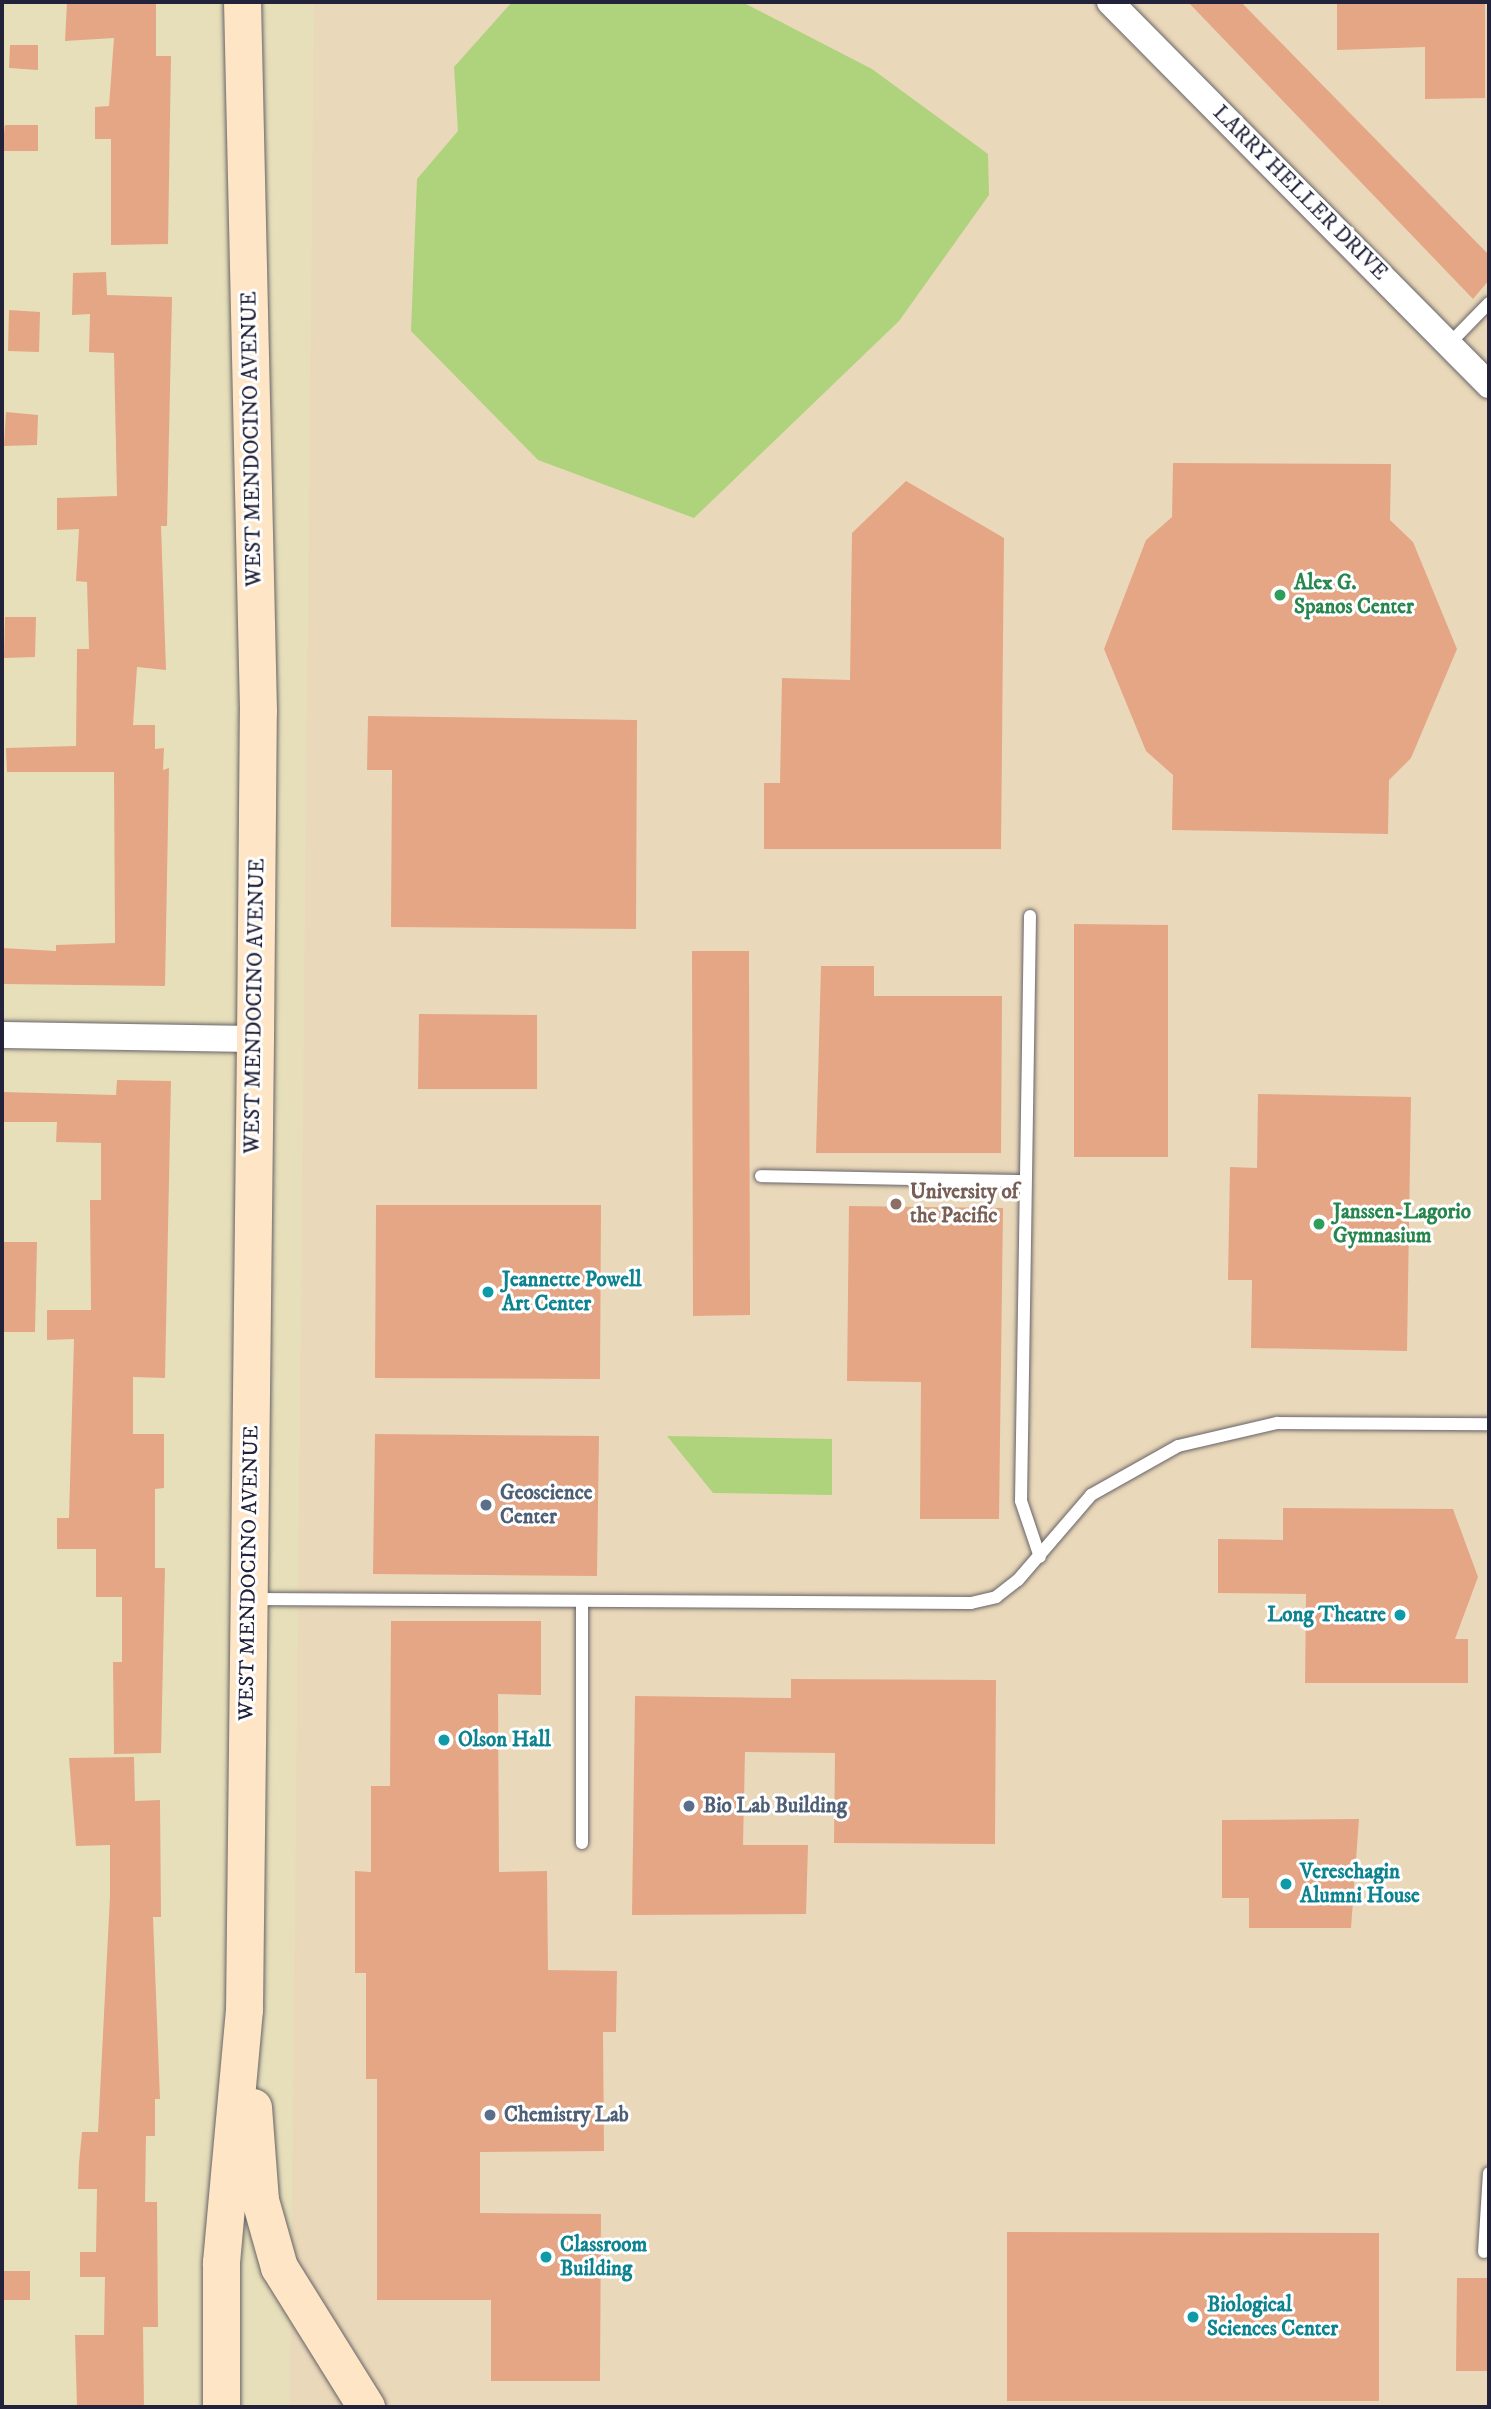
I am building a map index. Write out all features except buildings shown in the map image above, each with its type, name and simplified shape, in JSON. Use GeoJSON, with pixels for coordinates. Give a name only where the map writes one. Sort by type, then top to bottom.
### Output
{"type":"FeatureCollection","features":[{"type":"Feature","properties":{"kind":"street","name":"WEST MENDOCINO AVENUE"},"geometry":{"type":"LineString","coordinates":[[221,2407],[221,2262],[244,2010],[258,710],[242,2]]}},
{"type":"Feature","properties":{"kind":"street","name":"LARRY HELLER DRIVE"},"geometry":{"type":"LineString","coordinates":[[1110,2],[1489,385]]}},
{"type":"Feature","properties":{"kind":"street"},"geometry":{"type":"LineString","coordinates":[[2,1035],[255,1039]]}},
{"type":"Feature","properties":{"kind":"street","name":"WEST MENDOCINO AVENUE"},"geometry":{"type":"LineString","coordinates":[[244,2010],[260,2200],[279,2267],[366,2407]]}},
{"type":"Feature","properties":{"kind":"lane"},"geometry":{"type":"LineString","coordinates":[[1450,343],[1489,303]]}},
{"type":"Feature","properties":{"kind":"lane"},"geometry":{"type":"LineString","coordinates":[[1030,916],[1021,1501],[1040,1557]]}},
{"type":"Feature","properties":{"kind":"lane"},"geometry":{"type":"LineString","coordinates":[[761,1176],[1024,1181]]}},
{"type":"Feature","properties":{"kind":"lane"},"geometry":{"type":"LineString","coordinates":[[248,1599],[971,1603],[996,1597],[1040,1557],[1091,1495],[1178,1446],[1232,1429],[1277,1423],[1489,1424]]}},
{"type":"Feature","properties":{"kind":"lane"},"geometry":{"type":"LineString","coordinates":[[582,1601],[582,1843]]}},
{"type":"Feature","properties":{"kind":"lane"},"geometry":{"type":"LineString","coordinates":[[1483,2252],[1489,2173]]}},
{"type":"Feature","properties":{"kind":"shaded area","name":"University of the Pacific"},"geometry":{"type":"Polygon","coordinates":[[[314,2],[1489,2],[1489,2407],[290,2407],[314,2]]]}},
{"type":"Feature","properties":{"kind":"green space"},"geometry":{"type":"Polygon","coordinates":[[[512,2],[742,2],[872,69],[988,154],[989,195],[899,321],[694,518],[538,460],[411,331],[417,179],[458,131],[454,67],[512,2]]]}},
{"type":"Feature","properties":{"kind":"green space"},"geometry":{"type":"Polygon","coordinates":[[[667,1436],[832,1439],[832,1495],[713,1493],[667,1436]]]}},
{"type":"Feature","properties":{"kind":"place","name":"Alex G. Spanos Center"},"geometry":{"type":"Point","coordinates":[1280,595]}},
{"type":"Feature","properties":{"kind":"place","name":"University of the Pacific"},"geometry":{"type":"Point","coordinates":[896,1204]}},
{"type":"Feature","properties":{"kind":"place","name":"Janssen-Lagorio Gymnasium"},"geometry":{"type":"Point","coordinates":[1319,1224]}},
{"type":"Feature","properties":{"kind":"place","name":"Jeannette Powell Art Center"},"geometry":{"type":"Point","coordinates":[488,1292]}},
{"type":"Feature","properties":{"kind":"place","name":"Geoscience Center"},"geometry":{"type":"Point","coordinates":[486,1505]}},
{"type":"Feature","properties":{"kind":"place","name":"Long Theatre"},"geometry":{"type":"Point","coordinates":[1400,1615]}},
{"type":"Feature","properties":{"kind":"place","name":"Olson Hall"},"geometry":{"type":"Point","coordinates":[444,1740]}},
{"type":"Feature","properties":{"kind":"place","name":"Bio Lab Building"},"geometry":{"type":"Point","coordinates":[689,1806]}},
{"type":"Feature","properties":{"kind":"place","name":"Vereschagin Alumni House"},"geometry":{"type":"Point","coordinates":[1286,1884]}},
{"type":"Feature","properties":{"kind":"place","name":"Chemistry Lab"},"geometry":{"type":"Point","coordinates":[490,2115]}},
{"type":"Feature","properties":{"kind":"place","name":"Classroom Building"},"geometry":{"type":"Point","coordinates":[546,2257]}},
{"type":"Feature","properties":{"kind":"place","name":"Biological Sciences Center"},"geometry":{"type":"Point","coordinates":[1193,2317]}}]}
